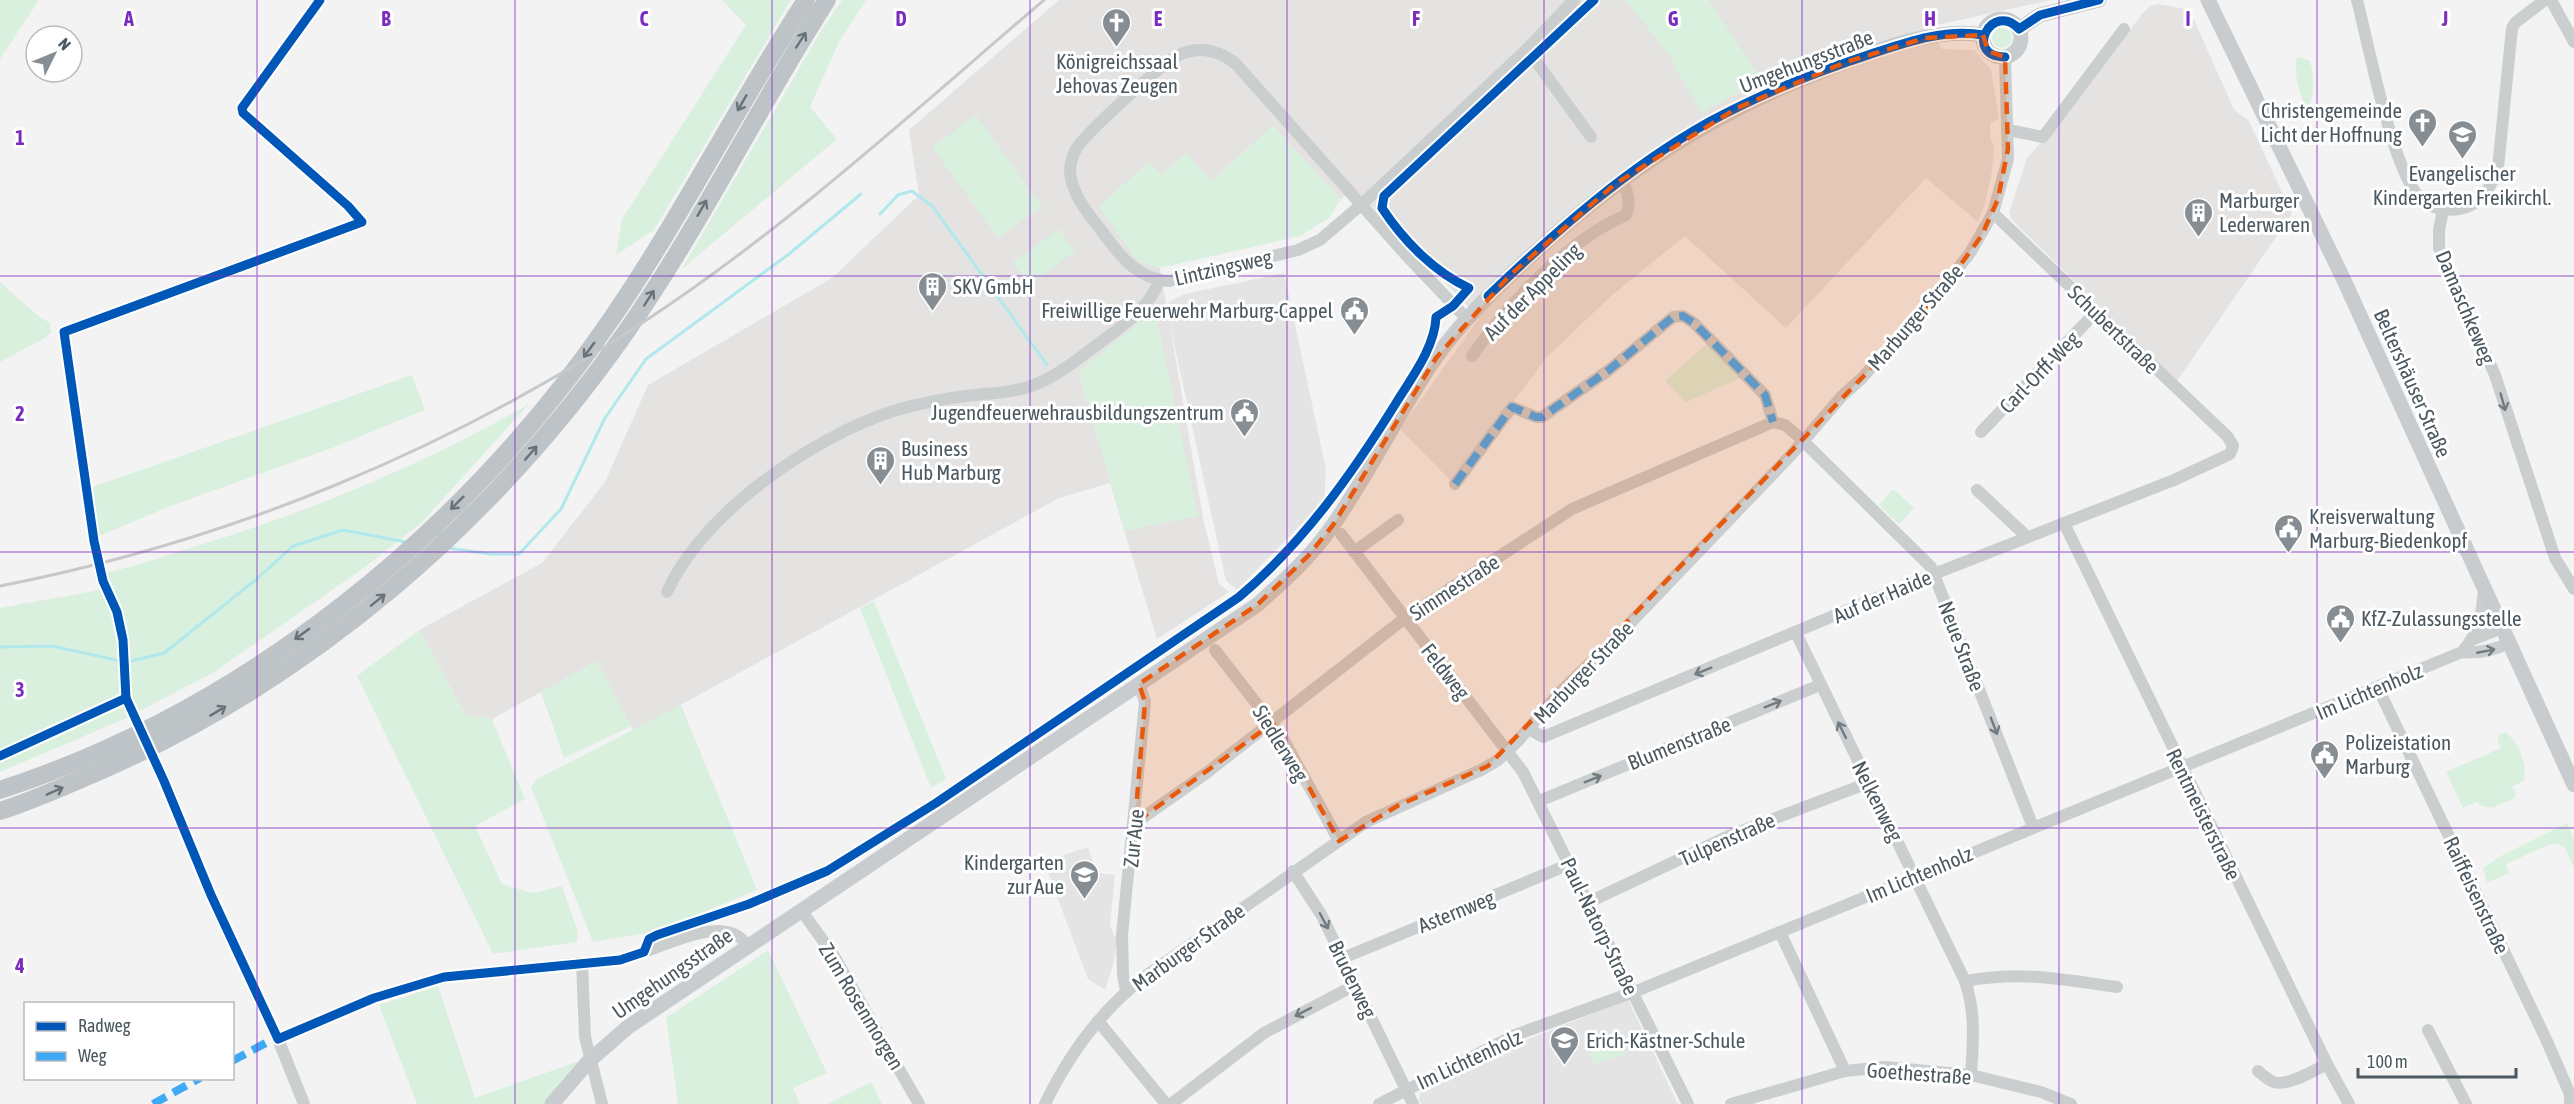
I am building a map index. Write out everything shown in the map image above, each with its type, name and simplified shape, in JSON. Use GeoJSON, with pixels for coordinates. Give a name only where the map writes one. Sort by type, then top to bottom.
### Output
{"type":"FeatureCollection","features":[{"type":"Feature","properties":{"kind":"highway"},"geometry":{"type":"LineString","coordinates":[[0,790],[43,776],[128,738],[202,700],[287,645],[397,559],[478,482],[534,420],[587,354],[657,249],[778,43],[806,0]]}},
{"type":"Feature","properties":{"kind":"highway"},"geometry":{"type":"LineString","coordinates":[[0,811],[35,799],[136,755],[229,705],[298,660],[347,624],[418,566],[492,496],[549,432],[595,374],[673,259],[788,60],[827,0]]}},
{"type":"Feature","properties":{"kind":"main road"},"geometry":{"type":"LineString","coordinates":[[2019,29],[2040,15],[2098,0]]}},
{"type":"Feature","properties":{"kind":"main road","name":"Beltershäuser Straße"},"geometry":{"type":"LineString","coordinates":[[2208,0],[2342,276],[2574,785]]}},
{"type":"Feature","properties":{"kind":"main road"},"geometry":{"type":"LineString","coordinates":[[1999,19],[2011,21],[2019,29],[2021,37],[2018,49],[2005,57],[1996,56],[1988,51],[1983,35],[1990,23],[1999,19]]}},
{"type":"Feature","properties":{"kind":"main road","name":"Umgehungsstraße"},"geometry":{"type":"LineString","coordinates":[[552,1104],[589,1061],[628,1027],[1257,605],[1290,576],[1334,525],[1407,402],[1436,358],[1467,319],[1555,234],[1622,179],[1707,123],[1788,84],[1850,61],[1925,38],[1983,35]]}},
{"type":"Feature","properties":{"kind":"street"},"geometry":{"type":"LineString","coordinates":[[1362,204],[1527,49],[1574,0]]}},
{"type":"Feature","properties":{"kind":"street"},"geometry":{"type":"LineString","coordinates":[[2357,0],[2396,152],[2407,180],[2419,198],[2429,206],[2443,210],[2463,208],[2481,198],[2492,184],[2498,168],[2512,28],[2516,22],[2545,0]]}},
{"type":"Feature","properties":{"kind":"street"},"geometry":{"type":"LineString","coordinates":[[2551,0],[2574,42]]}},
{"type":"Feature","properties":{"kind":"street"},"geometry":{"type":"LineString","coordinates":[[2008,130],[2043,137],[2124,29]]}},
{"type":"Feature","properties":{"kind":"street"},"geometry":{"type":"LineString","coordinates":[[1527,49],[1591,137]]}},
{"type":"Feature","properties":{"kind":"street","name":"Lintzingsweg"},"geometry":{"type":"LineString","coordinates":[[1362,204],[1311,245],[1181,278],[1160,280],[1138,272],[1116,250],[1083,206],[1072,181],[1070,170],[1076,149],[1094,128],[1164,65],[1181,54],[1200,50],[1217,52],[1236,64],[1362,204],[1406,255],[1467,319]]}},
{"type":"Feature","properties":{"kind":"street","name":"Marburger Straße"},"geometry":{"type":"LineString","coordinates":[[1045,1104],[1061,1072],[1098,1021],[1125,992],[1366,822],[1488,766],[1508,750],[1560,692],[1615,639],[1802,441],[1946,285],[1982,235],[1993,213],[2008,159],[2005,57]]}},
{"type":"Feature","properties":{"kind":"street","name":"Auf der Appeling"},"geometry":{"type":"LineString","coordinates":[[1472,356],[1483,340],[1548,269],[1576,244],[1606,224],[1626,215],[1630,207],[1629,197],[1622,179]]}},
{"type":"Feature","properties":{"kind":"street","name":"Damaschkeweg"},"geometry":{"type":"LineString","coordinates":[[2443,210],[2439,230],[2439,248],[2495,375],[2555,558],[2574,589]]}},
{"type":"Feature","properties":{"kind":"street","name":"Schubertstraße"},"geometry":{"type":"LineString","coordinates":[[1993,213],[2228,437],[2232,446]]}},
{"type":"Feature","properties":{"kind":"street"},"geometry":{"type":"LineString","coordinates":[[666,592],[682,560],[695,545],[748,494],[792,461],[856,425],[894,411],[940,400],[1013,391],[1048,378],[1137,315],[1152,297],[1160,280]]}},
{"type":"Feature","properties":{"kind":"street","name":"Carl-Orff-Weg"},"geometry":{"type":"LineString","coordinates":[[1981,432],[2096,312]]}},
{"type":"Feature","properties":{"kind":"street"},"geometry":{"type":"LineString","coordinates":[[1455,484],[1512,407],[1536,417],[1542,417],[1609,370],[1673,317],[1683,316],[1694,323],[1759,387],[1769,403],[1773,422],[1785,425],[1802,441]]}},
{"type":"Feature","properties":{"kind":"street","name":"Simmestraße"},"geometry":{"type":"LineString","coordinates":[[1135,823],[1205,774],[1405,618],[1572,509],[1773,422]]}},
{"type":"Feature","properties":{"kind":"street","name":"Neue Straße"},"geometry":{"type":"LineString","coordinates":[[1802,441],[1925,560],[1934,574],[2033,827]]}},
{"type":"Feature","properties":{"kind":"street","name":"Auf der Haide"},"geometry":{"type":"LineString","coordinates":[[1529,729],[1543,737],[1934,574],[2174,480],[2230,454],[2232,446]]}},
{"type":"Feature","properties":{"kind":"street"},"geometry":{"type":"LineString","coordinates":[[1977,490],[2023,533],[2025,538]]}},
{"type":"Feature","properties":{"kind":"street"},"geometry":{"type":"LineString","coordinates":[[1354,552],[1398,520]]}},
{"type":"Feature","properties":{"kind":"street","name":"Rentmeisterstraße"},"geometry":{"type":"LineString","coordinates":[[2064,523],[2327,1064],[2349,1104]]}},
{"type":"Feature","properties":{"kind":"street","name":"Feldweg"},"geometry":{"type":"LineString","coordinates":[[1341,534],[1508,750]]}},
{"type":"Feature","properties":{"kind":"street","name":"Im Lichtenholz"},"geometry":{"type":"LineString","coordinates":[[1379,1104],[1515,1035],[1634,992],[2462,652],[2472,640],[2482,614],[2484,588]]}},
{"type":"Feature","properties":{"kind":"street","name":"Im Lichtenholz"},"geometry":{"type":"LineString","coordinates":[[2472,640],[2502,628]]}},
{"type":"Feature","properties":{"kind":"street","name":"Nelkenweg"},"geometry":{"type":"LineString","coordinates":[[1796,633],[1965,981],[1971,998],[1975,1025],[1971,1075]]}},
{"type":"Feature","properties":{"kind":"street","name":"Im Lichtenholz"},"geometry":{"type":"LineString","coordinates":[[2462,652],[2492,650],[2509,644]]}},
{"type":"Feature","properties":{"kind":"street","name":"Siedlerweg"},"geometry":{"type":"LineString","coordinates":[[1215,650],[1272,723],[1339,842]]}},
{"type":"Feature","properties":{"kind":"street","name":"Zur Aue"},"geometry":{"type":"LineString","coordinates":[[1125,992],[1122,975],[1122,936],[1135,823],[1145,702],[1139,684]]}},
{"type":"Feature","properties":{"kind":"street","name":"Blumenstraße"},"geometry":{"type":"LineString","coordinates":[[1539,801],[1820,685]]}},
{"type":"Feature","properties":{"kind":"street","name":"Raiffeisenstraße"},"geometry":{"type":"LineString","coordinates":[[2379,688],[2545,1037],[2570,1094],[2570,1104]]}},
{"type":"Feature","properties":{"kind":"street"},"geometry":{"type":"LineString","coordinates":[[126,698],[164,781]]}},
{"type":"Feature","properties":{"kind":"street","name":"Paul-Natorp-Straße"},"geometry":{"type":"LineString","coordinates":[[1508,750],[1539,801],[1688,1104]]}},
{"type":"Feature","properties":{"kind":"street","name":"Tulpenstraße"},"geometry":{"type":"LineString","coordinates":[[1589,902],[1731,835],[1868,783]]}},
{"type":"Feature","properties":{"kind":"street","name":"Asternweg"},"geometry":{"type":"LineString","coordinates":[[1343,958],[1570,864]]}},
{"type":"Feature","properties":{"kind":"street","name":"Bruderweg"},"geometry":{"type":"LineString","coordinates":[[1293,872],[1322,916],[1413,1104]]}},
{"type":"Feature","properties":{"kind":"street","name":"Zum Rosenmorgen"},"geometry":{"type":"LineString","coordinates":[[801,910],[834,956],[919,1104]]}},
{"type":"Feature","properties":{"kind":"street"},"geometry":{"type":"LineString","coordinates":[[644,952],[709,931],[721,930],[736,934],[748,946]]}},
{"type":"Feature","properties":{"kind":"street"},"geometry":{"type":"LineString","coordinates":[[1779,932],[1845,1071]]}},
{"type":"Feature","properties":{"kind":"street"},"geometry":{"type":"LineString","coordinates":[[304,1104],[278,1039],[374,998],[444,977],[582,963],[585,1037],[589,1061],[602,1104]]}},
{"type":"Feature","properties":{"kind":"street"},"geometry":{"type":"LineString","coordinates":[[1965,981],[2012,975],[2066,978],[2117,987]]}},
{"type":"Feature","properties":{"kind":"street"},"geometry":{"type":"LineString","coordinates":[[1171,1104],[1264,1033],[1355,985]]}},
{"type":"Feature","properties":{"kind":"street"},"geometry":{"type":"LineString","coordinates":[[1098,1021],[1166,1104]]}},
{"type":"Feature","properties":{"kind":"street"},"geometry":{"type":"LineString","coordinates":[[2428,1030],[2466,1104]]}},
{"type":"Feature","properties":{"kind":"street"},"geometry":{"type":"LineString","coordinates":[[2258,1071],[2273,1082],[2279,1083],[2297,1078],[2327,1064]]}},
{"type":"Feature","properties":{"kind":"street","name":"Goethestraße"},"geometry":{"type":"LineString","coordinates":[[1731,1104],[1845,1071],[1884,1067],[1971,1075],[2041,1092],[2071,1104]]}},
{"type":"Feature","properties":{"kind":"highlighted area"},"geometry":{"type":"Polygon","coordinates":[[[1983,35],[1988,51],[2005,57],[2008,149],[1998,199],[1982,235],[1946,285],[1882,357],[1488,766],[1399,805],[1339,841],[1273,723],[1135,823],[1145,702],[1139,684],[1257,605],[1308,556],[1333,525],[1436,358],[1510,275],[1615,184],[1737,108],[1846,62],[1925,38],[1983,35]]]}},
{"type":"Feature","properties":{"kind":"shaded area"},"geometry":{"type":"Polygon","coordinates":[[[1059,0],[2051,0],[1928,27],[1942,49],[1974,50],[1991,70],[1999,118],[1990,124],[1990,138],[1994,146],[1992,171],[1978,222],[1926,178],[1786,328],[1685,236],[1611,296],[1547,357],[1452,482],[1400,429],[1479,318],[1354,188],[1341,199],[1273,126],[1211,181],[1161,175],[1149,162],[1137,259],[1160,268],[1203,518],[1219,584],[1229,592],[1157,639],[1110,483],[1059,498],[633,731],[597,661],[492,719],[466,715],[419,630],[542,563],[605,482],[648,385],[832,278],[919,195],[909,130],[1059,0]]]}},
{"type":"Feature","properties":{"kind":"shaded area"},"geometry":{"type":"Polygon","coordinates":[[[2158,4],[2185,9],[2195,22],[2234,110],[2249,121],[2292,214],[2177,381],[2012,220],[2009,213],[2027,158],[2055,127],[2142,14],[2150,6],[2158,4]]]}},
{"type":"Feature","properties":{"kind":"shaded area"},"geometry":{"type":"Polygon","coordinates":[[[1284,273],[1326,469],[1324,501],[1237,590],[1226,581],[1166,307],[1170,301],[1185,294],[1284,273]]]}},
{"type":"Feature","properties":{"kind":"shaded area","name":"Kindergarten zur Aue"},"geometry":{"type":"Polygon","coordinates":[[[1088,847],[1097,873],[1115,875],[1110,924],[1114,936],[1118,936],[1113,965],[1105,990],[1088,979],[1044,862],[1088,847]]]}},
{"type":"Feature","properties":{"kind":"shaded area","name":"Erich-Kästner-Schule"},"geometry":{"type":"Polygon","coordinates":[[[1628,1000],[1678,1104],[1421,1104],[1419,1100],[1422,1087],[1518,1043],[1628,1000]]]}},
{"type":"Feature","properties":{"kind":"green space"},"geometry":{"type":"Polygon","coordinates":[[[0,0],[39,0],[0,59],[0,0]]]}},
{"type":"Feature","properties":{"kind":"green space"},"geometry":{"type":"Polygon","coordinates":[[[722,0],[791,0],[654,230],[616,255],[622,219],[746,25],[722,0]]]}},
{"type":"Feature","properties":{"kind":"green space"},"geometry":{"type":"Polygon","coordinates":[[[842,0],[866,0],[839,42],[810,107],[837,139],[682,269],[821,31],[842,0]]]}},
{"type":"Feature","properties":{"kind":"green space"},"geometry":{"type":"Polygon","coordinates":[[[1626,0],[1708,0],[1763,82],[1702,113],[1668,54],[1626,0]]]}},
{"type":"Feature","properties":{"kind":"green space"},"geometry":{"type":"Polygon","coordinates":[[[2002,28],[2009,31],[2012,38],[2009,45],[2002,48],[1995,45],[1992,38],[1995,31],[2002,28]]]}},
{"type":"Feature","properties":{"kind":"green space"},"geometry":{"type":"Polygon","coordinates":[[[2300,57],[2310,61],[2312,73],[2313,91],[2308,108],[2302,98],[2297,78],[2296,59],[2300,57]]]}},
{"type":"Feature","properties":{"kind":"green space"},"geometry":{"type":"Polygon","coordinates":[[[976,115],[1042,207],[998,238],[932,147],[976,115]]]}},
{"type":"Feature","properties":{"kind":"green space"},"geometry":{"type":"Polygon","coordinates":[[[1273,126],[1341,199],[1329,218],[1300,236],[1160,268],[1137,260],[1099,207],[1149,161],[1161,175],[1186,153],[1211,181],[1273,126]]]}},
{"type":"Feature","properties":{"kind":"green space"},"geometry":{"type":"Polygon","coordinates":[[[1059,229],[1075,251],[1029,285],[1013,262],[1059,229]]]}},
{"type":"Feature","properties":{"kind":"green space"},"geometry":{"type":"Polygon","coordinates":[[[0,282],[37,315],[50,323],[51,332],[45,338],[0,362],[0,282]]]}},
{"type":"Feature","properties":{"kind":"green space"},"geometry":{"type":"Polygon","coordinates":[[[1154,305],[1198,516],[1125,531],[1078,372],[1147,316],[1154,305]]]}},
{"type":"Feature","properties":{"kind":"green space"},"geometry":{"type":"Polygon","coordinates":[[[1707,344],[1742,377],[1686,402],[1665,381],[1707,344]]]}},
{"type":"Feature","properties":{"kind":"green space"},"geometry":{"type":"Polygon","coordinates":[[[412,375],[425,410],[332,448],[168,507],[95,538],[87,489],[412,375]]]}},
{"type":"Feature","properties":{"kind":"green space"},"geometry":{"type":"Polygon","coordinates":[[[529,404],[421,523],[361,570],[211,674],[122,720],[0,772],[0,608],[99,590],[109,581],[105,577],[108,572],[141,564],[325,502],[449,447],[529,404]]]}},
{"type":"Feature","properties":{"kind":"green space"},"geometry":{"type":"Polygon","coordinates":[[[1893,489],[1914,508],[1899,524],[1879,505],[1893,489]]]}},
{"type":"Feature","properties":{"kind":"green space"},"geometry":{"type":"Polygon","coordinates":[[[874,601],[946,779],[931,788],[860,608],[874,601]]]}},
{"type":"Feature","properties":{"kind":"green space"},"geometry":{"type":"Polygon","coordinates":[[[419,630],[466,715],[492,719],[525,799],[475,826],[502,884],[533,893],[562,886],[578,932],[577,942],[493,954],[357,676],[419,630]]]}},
{"type":"Feature","properties":{"kind":"green space"},"geometry":{"type":"Polygon","coordinates":[[[597,661],[631,726],[564,758],[541,692],[597,661]]]}},
{"type":"Feature","properties":{"kind":"green space"},"geometry":{"type":"Polygon","coordinates":[[[681,705],[757,890],[658,931],[593,942],[531,787],[537,779],[681,705]]]}},
{"type":"Feature","properties":{"kind":"green space"},"geometry":{"type":"Polygon","coordinates":[[[2505,732],[2518,747],[2523,760],[2524,781],[2511,787],[2516,791],[2515,798],[2492,808],[2479,805],[2479,801],[2463,808],[2446,772],[2501,748],[2497,739],[2505,732]]]}},
{"type":"Feature","properties":{"kind":"green space"},"geometry":{"type":"Polygon","coordinates":[[[2567,823],[2574,839],[2574,868],[2565,848],[2559,844],[2548,845],[2506,864],[2509,873],[2487,883],[2483,868],[2499,857],[2567,823]]]}},
{"type":"Feature","properties":{"kind":"green space"},"geometry":{"type":"Polygon","coordinates":[[[768,950],[827,1073],[793,1088],[800,1104],[678,1104],[666,1018],[768,950]]]}},
{"type":"Feature","properties":{"kind":"green space"},"geometry":{"type":"Polygon","coordinates":[[[438,986],[475,1098],[579,1061],[547,1104],[417,1104],[379,1005],[438,986]]]}},
{"type":"Feature","properties":{"kind":"green space"},"geometry":{"type":"Polygon","coordinates":[[[1617,1031],[1625,1055],[1593,1064],[1589,1054],[1617,1031]]]}},
{"type":"Feature","properties":{"kind":"green space"},"geometry":{"type":"Polygon","coordinates":[[[871,1082],[882,1104],[827,1104],[871,1082]]]}},
{"type":"Feature","properties":{"kind":"waterway"},"geometry":{"type":"LineString","coordinates":[[880,214],[898,195],[912,191],[933,207],[1047,365]]}},
{"type":"Feature","properties":{"kind":"waterway"},"geometry":{"type":"LineString","coordinates":[[448,548],[491,554],[519,554],[561,509],[605,418],[646,359],[789,254],[861,194]]}},
{"type":"Feature","properties":{"kind":"waterway"},"geometry":{"type":"LineString","coordinates":[[0,647],[52,646],[116,660],[131,661],[164,653],[259,577],[293,546],[343,530],[406,542]]}},
{"type":"Feature","properties":{"kind":"railway"},"geometry":{"type":"LineString","coordinates":[[0,586],[86,567],[170,544],[336,485],[416,450],[571,368],[645,321],[750,247],[899,125],[1044,0]]}},
{"type":"Feature","properties":{"kind":"marked path"},"geometry":{"type":"LineString","coordinates":[[1455,484],[1512,407],[1536,417],[1542,417],[1609,370],[1673,317],[1683,316],[1694,323],[1765,395],[1773,422]]}},
{"type":"Feature","properties":{"kind":"marked path"},"geometry":{"type":"LineString","coordinates":[[234,1060],[277,1037]]}},
{"type":"Feature","properties":{"kind":"marked path"},"geometry":{"type":"LineString","coordinates":[[153,1104],[196,1080]]}},
{"type":"Feature","properties":{"kind":"cycle path"},"geometry":{"type":"LineString","coordinates":[[320,0],[242,108],[243,113],[348,206],[362,222],[64,332],[94,541],[103,581],[117,612],[123,640],[126,698],[164,781],[211,895],[278,1039],[374,998],[444,977],[620,960],[644,952],[649,939],[657,935],[749,904],[827,871],[936,803],[1239,597],[1263,576],[1306,530],[1344,481],[1422,362],[1432,339],[1436,317],[1453,306],[1469,288],[1444,273],[1420,254],[1382,208],[1384,196],[1594,0]]}},
{"type":"Feature","properties":{"kind":"cycle path"},"geometry":{"type":"LineString","coordinates":[[2005,57],[1992,54],[1985,48],[1986,32],[1992,25],[2000,21],[2009,22],[2019,29],[2040,15],[2099,0]]}},
{"type":"Feature","properties":{"kind":"cycle path"},"geometry":{"type":"LineString","coordinates":[[1488,296],[1593,202],[1649,159],[1709,122],[1767,93],[1896,46],[1954,33],[1983,35]]}},
{"type":"Feature","properties":{"kind":"cycle path"},"geometry":{"type":"LineString","coordinates":[[0,756],[126,698]]}},
{"type":"Feature","properties":{"kind":"place","name":"Königreichssaal Jehovas Zeugen"},"geometry":{"type":"Point","coordinates":[1117,48]}},
{"type":"Feature","properties":{"kind":"place","name":"Christengemeinde Licht der Hoffnung"},"geometry":{"type":"Point","coordinates":[2423,148]}},
{"type":"Feature","properties":{"kind":"place","name":"Evangelischer Kindergarten Freikirchl."},"geometry":{"type":"Point","coordinates":[2462,160]}},
{"type":"Feature","properties":{"kind":"place","name":"Marburger Lederwaren"},"geometry":{"type":"Point","coordinates":[2198,238]}},
{"type":"Feature","properties":{"kind":"place","name":"SKV GmbH"},"geometry":{"type":"Point","coordinates":[932,312]}},
{"type":"Feature","properties":{"kind":"place","name":"Freiwillige Feuerwehr Marburg-Cappel"},"geometry":{"type":"Point","coordinates":[1354,336]}},
{"type":"Feature","properties":{"kind":"place","name":"Jugendfeuerwehrausbildungszentrum"},"geometry":{"type":"Point","coordinates":[1245,438]}},
{"type":"Feature","properties":{"kind":"place","name":"Business Hub Marburg"},"geometry":{"type":"Point","coordinates":[880,486]}},
{"type":"Feature","properties":{"kind":"place","name":"Kreisverwaltung Marburg-Biedenkopf"},"geometry":{"type":"Point","coordinates":[2288,554]}},
{"type":"Feature","properties":{"kind":"place","name":"KfZ-Zulassungsstelle"},"geometry":{"type":"Point","coordinates":[2340,644]}},
{"type":"Feature","properties":{"kind":"place","name":"Polizeistation Marburg"},"geometry":{"type":"Point","coordinates":[2324,780]}},
{"type":"Feature","properties":{"kind":"place","name":"Kindergarten zur Aue"},"geometry":{"type":"Point","coordinates":[1085,900]}},
{"type":"Feature","properties":{"kind":"place","name":"Erich-Kästner-Schule"},"geometry":{"type":"Point","coordinates":[1565,1066]}}]}
